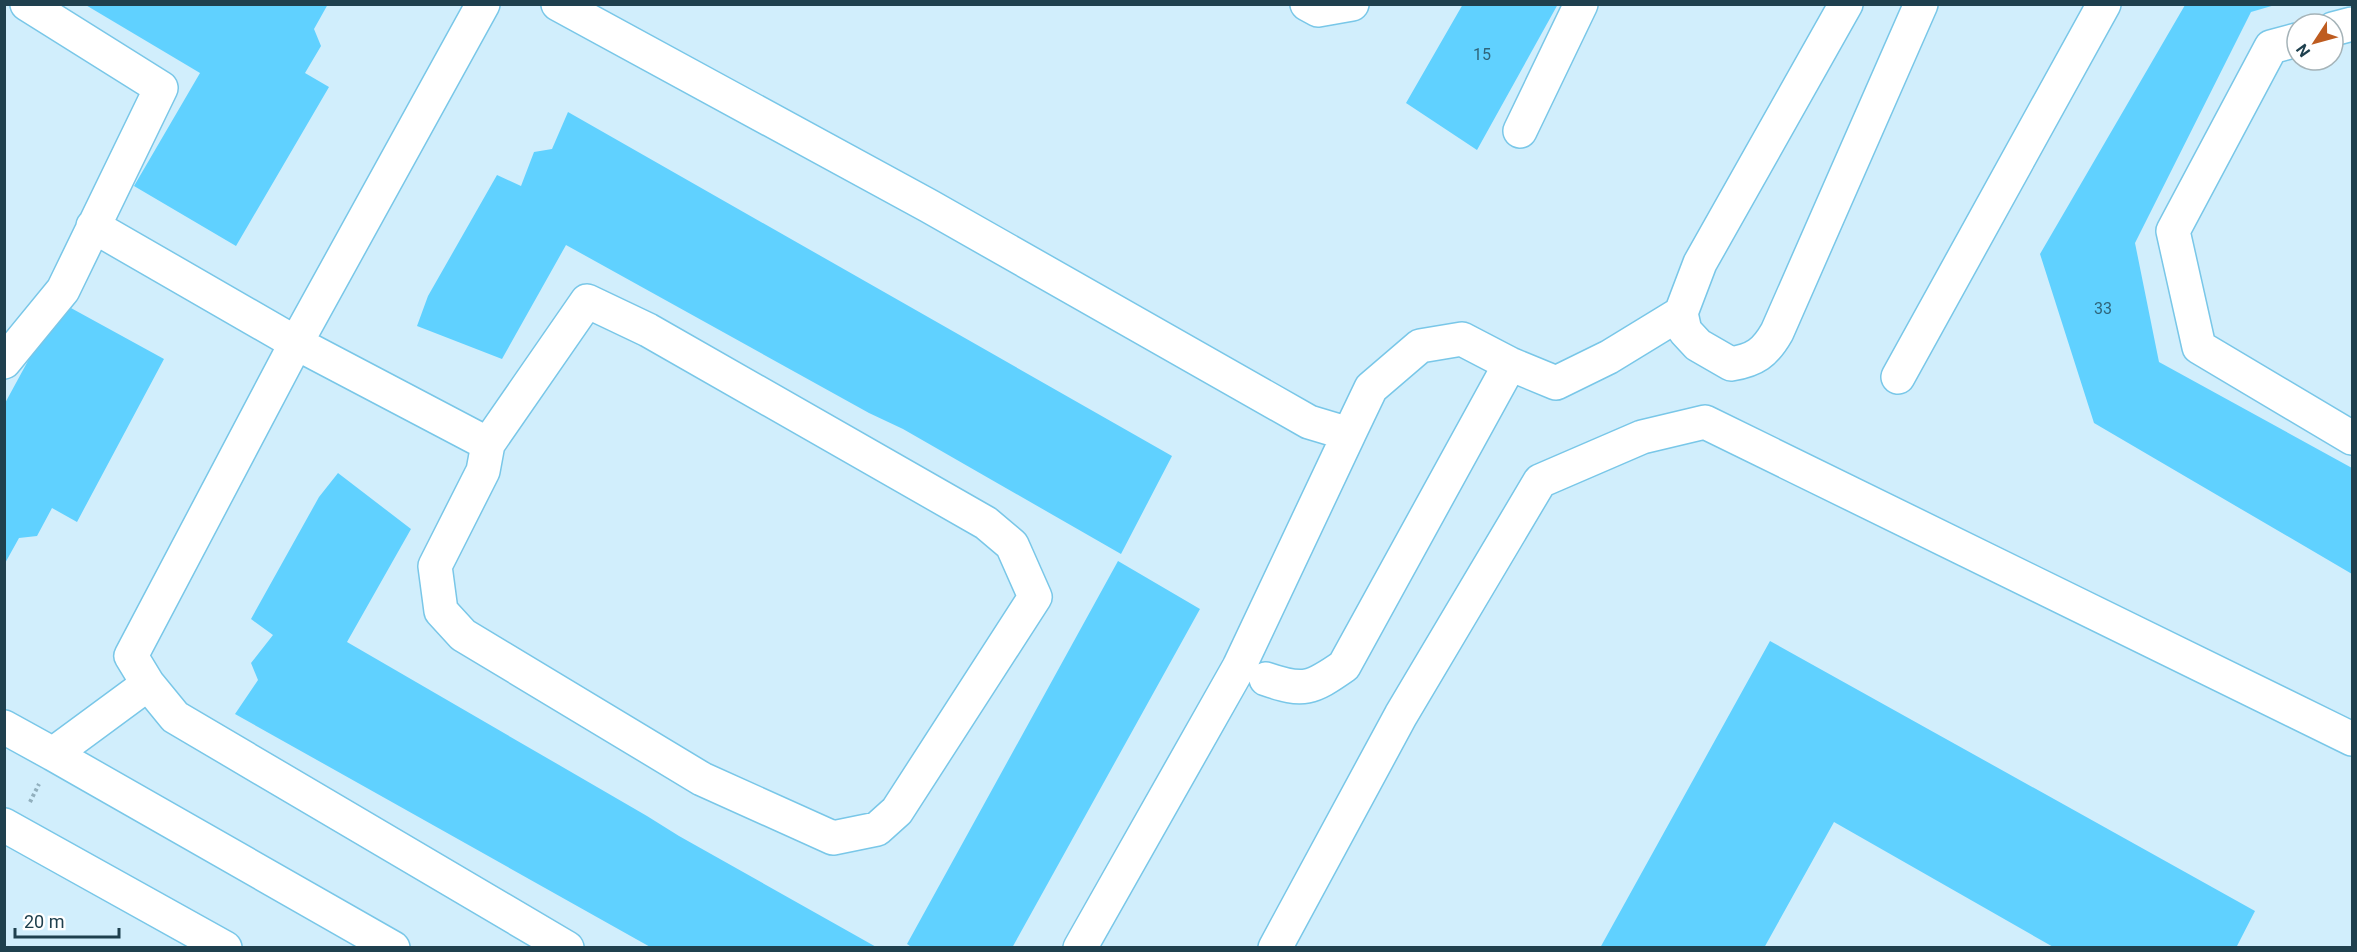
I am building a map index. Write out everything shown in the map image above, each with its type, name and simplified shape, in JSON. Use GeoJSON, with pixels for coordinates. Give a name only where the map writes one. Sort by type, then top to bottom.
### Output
{"type":"FeatureCollection","features":[{"type":"Feature","properties":{"kind":"street"},"geometry":{"type":"LineString","coordinates":[[4,362],[63,290],[161,88],[27,4]]}},
{"type":"Feature","properties":{"kind":"street"},"geometry":{"type":"LineString","coordinates":[[483,4],[296,343],[131,656],[148,684],[175,717],[567,948]]}},
{"type":"Feature","properties":{"kind":"street"},"geometry":{"type":"LineString","coordinates":[[558,4],[940,212],[1309,422],[1348,434]]}},
{"type":"Feature","properties":{"kind":"street"},"geometry":{"type":"LineString","coordinates":[[1307,4],[1317,10],[1352,4]]}},
{"type":"Feature","properties":{"kind":"street"},"geometry":{"type":"LineString","coordinates":[[1520,131],[1581,4]]}},
{"type":"Feature","properties":{"kind":"street"},"geometry":{"type":"LineString","coordinates":[[1846,4],[1700,263],[1681,313],[1685,331],[1698,345],[1731,364],[1748,361],[1768,348],[1777,332],[1921,4]]}},
{"type":"Feature","properties":{"kind":"street"},"geometry":{"type":"LineString","coordinates":[[1898,377],[2104,4]]}},
{"type":"Feature","properties":{"kind":"street"},"geometry":{"type":"LineString","coordinates":[[2285,44],[2271,48],[2173,231],[2199,347],[2352,438]]}},
{"type":"Feature","properties":{"kind":"street"},"geometry":{"type":"LineString","coordinates":[[93,226],[296,343],[488,444]]}},
{"type":"Feature","properties":{"kind":"street"},"geometry":{"type":"LineString","coordinates":[[586,301],[648,330],[986,523],[1012,545],[1035,597],[897,811],[878,829],[833,838],[702,779],[463,635],[441,611],[435,566],[483,471],[488,444],[586,301]]}},
{"type":"Feature","properties":{"kind":"street"},"geometry":{"type":"LineString","coordinates":[[1080,948],[1239,667],[1371,388],[1420,346],[1462,339],[1510,364],[1556,383],[1609,357],[1681,313]]}},
{"type":"Feature","properties":{"kind":"street"},"geometry":{"type":"LineString","coordinates":[[1266,679],[1290,687],[1317,684],[1344,666],[1510,364]]}},
{"type":"Feature","properties":{"kind":"street"},"geometry":{"type":"LineString","coordinates":[[1275,948],[1401,715],[1540,481],[1642,438],[1705,422],[2352,739]]}},
{"type":"Feature","properties":{"kind":"street"},"geometry":{"type":"LineString","coordinates":[[53,754],[148,684]]}},
{"type":"Feature","properties":{"kind":"street"},"geometry":{"type":"LineString","coordinates":[[4,727],[393,948]]}},
{"type":"Feature","properties":{"kind":"street"},"geometry":{"type":"LineString","coordinates":[[4,825],[225,948]]}},
{"type":"Feature","properties":{"kind":"building"},"geometry":{"type":"Polygon","coordinates":[[[84,4],[328,4],[314,29],[321,46],[305,73],[329,87],[236,246],[134,186],[200,73],[84,4]]]}},
{"type":"Feature","properties":{"kind":"building"},"geometry":{"type":"Polygon","coordinates":[[[1463,4],[1558,4],[1477,150],[1406,103],[1463,4]]]}},
{"type":"Feature","properties":{"kind":"building"},"geometry":{"type":"Polygon","coordinates":[[[2185,5],[2275,5],[2251,12],[2135,243],[2159,362],[2352,468],[2352,574],[2094,423],[2040,254],[2185,5]]]}},
{"type":"Feature","properties":{"kind":"building"},"geometry":{"type":"Polygon","coordinates":[[[568,112],[1172,456],[1121,554],[903,429],[869,413],[566,245],[502,359],[417,326],[428,296],[497,175],[521,186],[534,152],[552,149],[568,112]]]}},
{"type":"Feature","properties":{"kind":"building"},"geometry":{"type":"Polygon","coordinates":[[[60,302],[164,359],[77,522],[52,508],[37,536],[19,538],[4,565],[4,405],[60,302]]]}},
{"type":"Feature","properties":{"kind":"building"},"geometry":{"type":"Polygon","coordinates":[[[338,473],[411,529],[347,642],[679,836],[878,948],[652,948],[235,714],[258,680],[251,663],[273,635],[251,619],[319,497],[338,473]]]}},
{"type":"Feature","properties":{"kind":"building"},"geometry":{"type":"Polygon","coordinates":[[[1118,561],[1200,609],[1012,948],[913,948],[907,944],[1118,561]]]}},
{"type":"Feature","properties":{"kind":"building"},"geometry":{"type":"Polygon","coordinates":[[[1770,641],[2255,911],[2236,948],[2055,948],[1834,822],[1764,948],[1600,948],[1770,641]]]}}]}
